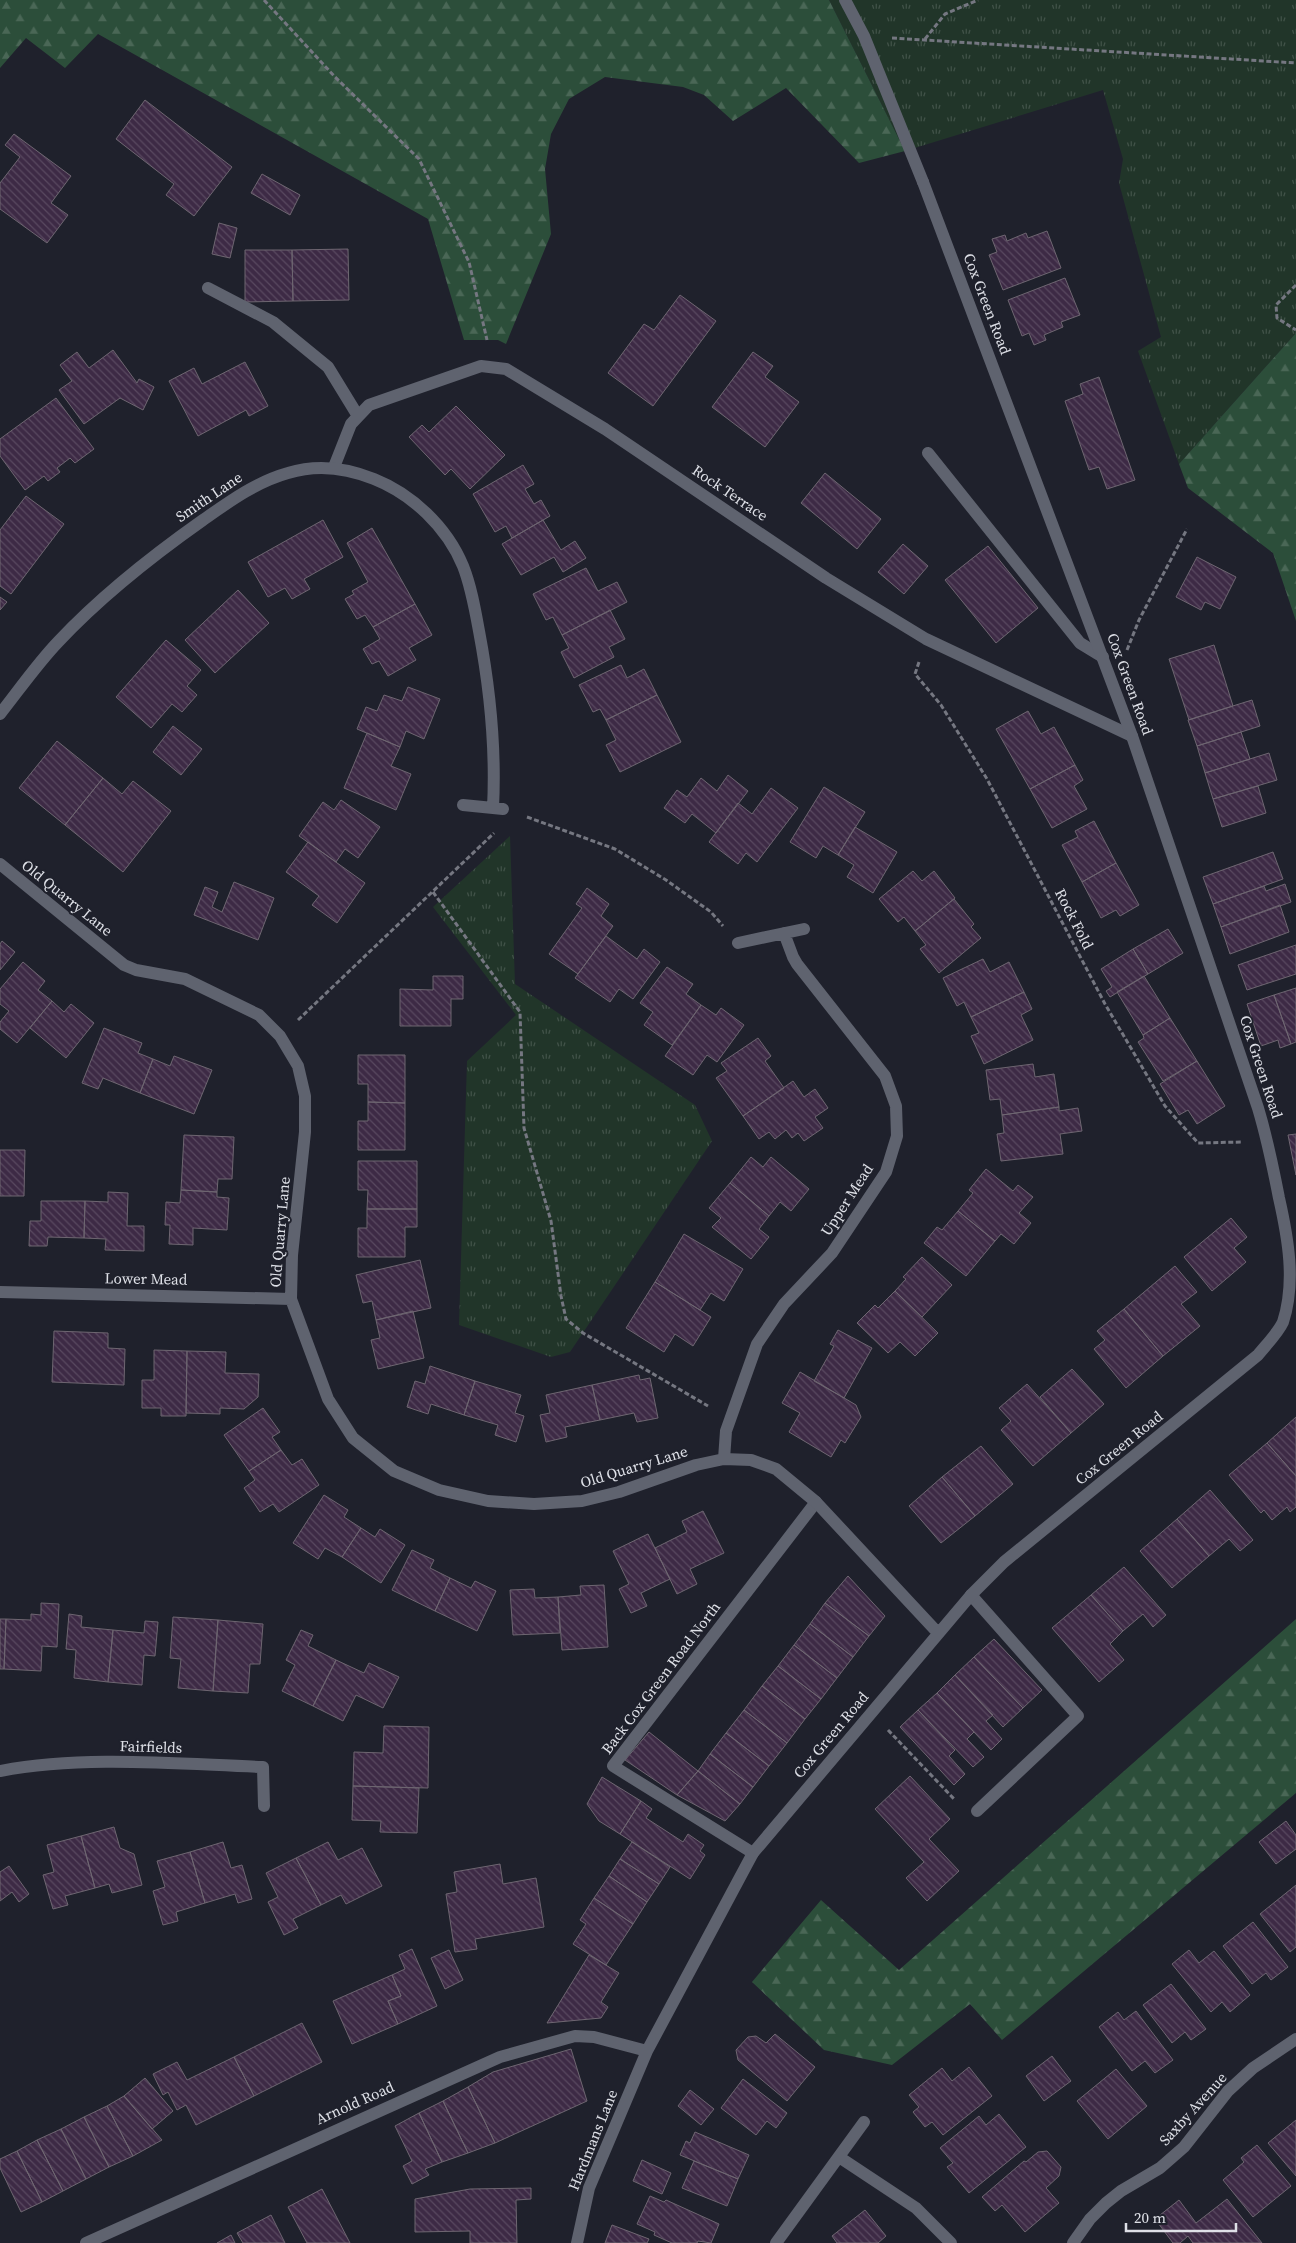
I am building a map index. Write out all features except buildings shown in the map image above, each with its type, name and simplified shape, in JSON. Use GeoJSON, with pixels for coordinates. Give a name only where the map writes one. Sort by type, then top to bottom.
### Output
{"type":"FeatureCollection","features":[{"type":"Feature","properties":{"kind":"street","name":"Cox Green Road"},"geometry":{"type":"LineString","coordinates":[[647,2051],[754,1853],[938,1633],[971,1595],[1004,1562],[1258,1355],[1283,1323],[1290,1301],[1292,1279],[1290,1252],[1268,1141],[1132,736],[923,182],[864,36],[845,0]]}},
{"type":"Feature","properties":{"kind":"street"},"geometry":{"type":"LineString","coordinates":[[208,288],[273,322],[328,367],[358,416]]}},
{"type":"Feature","properties":{"kind":"street","name":"Rock Terrace"},"geometry":{"type":"LineString","coordinates":[[334,467],[351,424],[369,405],[481,366],[506,369],[605,429],[826,578],[926,639],[1132,736]]}},
{"type":"Feature","properties":{"kind":"street"},"geometry":{"type":"LineString","coordinates":[[928,453],[1080,643],[1103,657]]}},
{"type":"Feature","properties":{"kind":"street","name":"Smith Lane"},"geometry":{"type":"LineString","coordinates":[[0,714],[57,643],[87,613],[160,550],[250,488],[289,472],[334,467],[364,475],[394,487],[422,510],[445,534],[462,565],[473,602],[482,648],[491,715],[498,808]]}},
{"type":"Feature","properties":{"kind":"street"},"geometry":{"type":"LineString","coordinates":[[463,805],[498,808]]}},
{"type":"Feature","properties":{"kind":"street","name":"Old Quarry Lane"},"geometry":{"type":"LineString","coordinates":[[0,864],[124,965],[136,970],[185,979],[215,992],[259,1015],[280,1036],[298,1066],[305,1096],[305,1132],[292,1255],[291,1299],[328,1399],[354,1438],[394,1471],[439,1490],[488,1501],[534,1504],[582,1501],[619,1492],[696,1465],[724,1459],[751,1460],[776,1469],[816,1502],[938,1633]]}},
{"type":"Feature","properties":{"kind":"street"},"geometry":{"type":"LineString","coordinates":[[738,943],[804,929]]}},
{"type":"Feature","properties":{"kind":"street","name":"Upper Mead"},"geometry":{"type":"LineString","coordinates":[[724,1459],[726,1431],[758,1344],[784,1304],[832,1252],[886,1172],[897,1136],[896,1106],[885,1076],[793,957],[784,933]]}},
{"type":"Feature","properties":{"kind":"street","name":"Lower Mead"},"geometry":{"type":"LineString","coordinates":[[0,1292],[291,1299]]}},
{"type":"Feature","properties":{"kind":"street","name":"Back Cox Green Road North"},"geometry":{"type":"LineString","coordinates":[[754,1853],[612,1766],[816,1502]]}},
{"type":"Feature","properties":{"kind":"street"},"geometry":{"type":"LineString","coordinates":[[971,1595],[1078,1716],[977,1811]]}},
{"type":"Feature","properties":{"kind":"street","name":"Fairfields"},"geometry":{"type":"LineString","coordinates":[[0,1771],[31,1765],[79,1762],[263,1767],[264,1806]]}},
{"type":"Feature","properties":{"kind":"street","name":"Arnold Road"},"geometry":{"type":"LineString","coordinates":[[86,2243],[500,2057],[576,2036],[594,2037],[647,2051]]}},
{"type":"Feature","properties":{"kind":"street","name":"Saxby Avenue"},"geometry":{"type":"LineString","coordinates":[[1073,2243],[1090,2219],[1106,2203],[1121,2191],[1160,2168],[1184,2147],[1228,2091],[1253,2068],[1296,2039]]}},
{"type":"Feature","properties":{"kind":"street","name":"Hardmans Lane"},"geometry":{"type":"LineString","coordinates":[[576,2243],[589,2188],[647,2051]]}},
{"type":"Feature","properties":{"kind":"street"},"geometry":{"type":"LineString","coordinates":[[776,2243],[864,2122]]}},
{"type":"Feature","properties":{"kind":"street"},"geometry":{"type":"LineString","coordinates":[[839,2157],[916,2208],[951,2243]]}},
{"type":"Feature","properties":{"kind":"path"},"geometry":{"type":"LineString","coordinates":[[264,0],[335,77],[418,159],[469,262],[493,368]]}},
{"type":"Feature","properties":{"kind":"path"},"geometry":{"type":"LineString","coordinates":[[924,40],[945,14],[978,0]]}},
{"type":"Feature","properties":{"kind":"path"},"geometry":{"type":"LineString","coordinates":[[864,36],[1296,63]]}},
{"type":"Feature","properties":{"kind":"path"},"geometry":{"type":"LineString","coordinates":[[1296,285],[1276,305],[1277,318],[1296,330]]}},
{"type":"Feature","properties":{"kind":"path"},"geometry":{"type":"LineString","coordinates":[[1114,686],[1139,620],[1186,529]]}},
{"type":"Feature","properties":{"kind":"path","name":"Rock Fold"},"geometry":{"type":"LineString","coordinates":[[926,639],[915,674],[941,705],[988,779],[1105,1004],[1166,1106],[1198,1143],[1268,1141]]}},
{"type":"Feature","properties":{"kind":"path"},"geometry":{"type":"LineString","coordinates":[[280,1036],[494,835],[498,808],[563,828],[615,849],[666,880],[711,912],[738,943]]}},
{"type":"Feature","properties":{"kind":"path"},"geometry":{"type":"LineString","coordinates":[[433,892],[520,1012],[524,1128],[551,1221],[561,1296],[566,1318],[583,1333],[730,1419]]}},
{"type":"Feature","properties":{"kind":"path"},"geometry":{"type":"LineString","coordinates":[[871,1713],[957,1802],[977,1811]]}},
{"type":"Feature","properties":{"kind":"green space"},"geometry":{"type":"Polygon","coordinates":[[[0,0],[829,0],[905,151],[859,163],[786,88],[733,121],[704,95],[683,87],[605,77],[569,99],[551,134],[545,169],[551,234],[506,344],[498,340],[464,340],[428,219],[98,34],[65,68],[26,38],[0,68],[0,0]]]}},
{"type":"Feature","properties":{"kind":"green space"},"geometry":{"type":"Polygon","coordinates":[[[829,0],[1296,0],[1296,333],[1179,464],[1138,351],[1161,337],[1119,183],[1123,159],[1103,90],[905,151],[829,0]]]}},
{"type":"Feature","properties":{"kind":"green space"},"geometry":{"type":"Polygon","coordinates":[[[1296,333],[1296,621],[1273,553],[1188,488],[1179,464],[1296,333]]]}},
{"type":"Feature","properties":{"kind":"green space"},"geometry":{"type":"Polygon","coordinates":[[[510,836],[515,984],[695,1105],[712,1141],[570,1352],[551,1357],[459,1325],[467,1061],[516,1015],[433,907],[510,836]]]}},
{"type":"Feature","properties":{"kind":"green space"},"geometry":{"type":"Polygon","coordinates":[[[1296,1619],[1296,1793],[1002,2040],[970,2004],[892,2065],[824,2050],[752,1982],[821,1900],[899,1970],[1296,1619]]]}}]}
